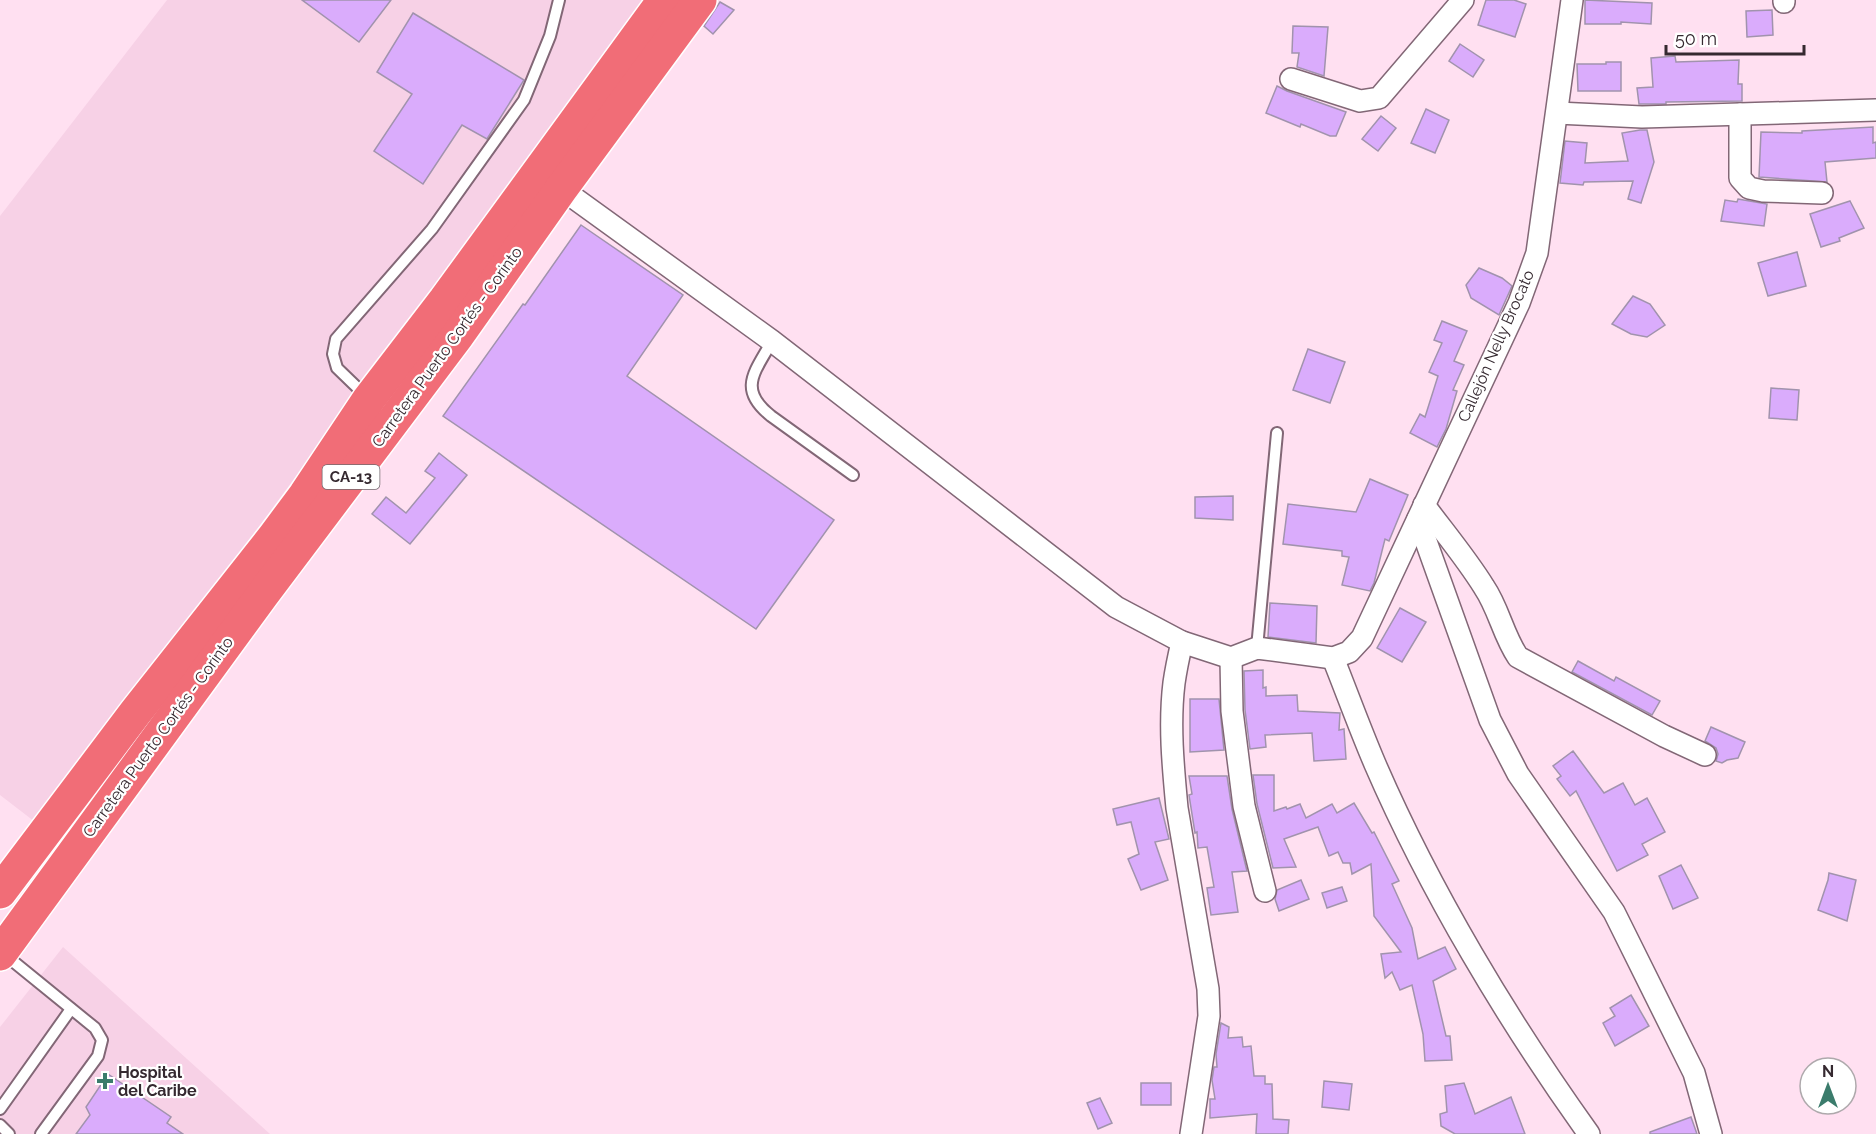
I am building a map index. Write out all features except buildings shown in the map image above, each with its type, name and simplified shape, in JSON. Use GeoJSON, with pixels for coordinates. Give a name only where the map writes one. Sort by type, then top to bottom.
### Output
{"type":"FeatureCollection","features":[{"type":"Feature","properties":{"kind":"highway","name":"Carretera Puerto Cortés - Corinto"},"geometry":{"type":"LineString","coordinates":[[1,953],[249,613],[458,335],[550,180],[664,0]]}},
{"type":"Feature","properties":{"kind":"highway","name":"Carretera Puerto Cortés - Corinto"},"geometry":{"type":"LineString","coordinates":[[2,886],[135,712],[273,538],[369,399],[445,300],[550,180],[700,0]]}},
{"type":"Feature","properties":{"kind":"street"},"geometry":{"type":"LineString","coordinates":[[1291,79],[1360,101],[1379,98],[1463,0]]}},
{"type":"Feature","properties":{"kind":"street","name":"Callejón Nelly Brocato"},"geometry":{"type":"LineString","coordinates":[[1333,658],[1349,652],[1362,638],[1519,303],[1537,253],[1572,0]]}},
{"type":"Feature","properties":{"kind":"street"},"geometry":{"type":"LineString","coordinates":[[1557,113],[1642,117],[1876,110]]}},
{"type":"Feature","properties":{"kind":"street"},"geometry":{"type":"LineString","coordinates":[[1740,114],[1740,178],[1749,188],[1763,191],[1822,193]]}},
{"type":"Feature","properties":{"kind":"street"},"geometry":{"type":"LineString","coordinates":[[550,180],[772,341],[1116,608],[1182,642],[1231,658],[1257,648],[1333,658],[1375,765],[1417,852],[1483,975],[1589,1134]]}},
{"type":"Feature","properties":{"kind":"street"},"geometry":{"type":"LineString","coordinates":[[1421,512],[1485,587],[1500,616],[1508,642],[1518,657],[1664,736],[1705,754]]}},
{"type":"Feature","properties":{"kind":"street"},"geometry":{"type":"LineString","coordinates":[[1421,512],[1490,720],[1518,774],[1614,912],[1694,1073],[1711,1134]]}},
{"type":"Feature","properties":{"kind":"street"},"geometry":{"type":"LineString","coordinates":[[1182,642],[1174,683],[1171,723],[1175,780],[1177,807],[1208,989],[1209,1016],[1191,1134]]}},
{"type":"Feature","properties":{"kind":"street"},"geometry":{"type":"LineString","coordinates":[[1231,658],[1232,711],[1244,806],[1265,891]]}},
{"type":"Feature","properties":{"kind":"lane"},"geometry":{"type":"LineString","coordinates":[[369,399],[337,368],[333,354],[336,339],[432,229],[524,100],[550,36],[559,0]]}},
{"type":"Feature","properties":{"kind":"lane"},"geometry":{"type":"LineString","coordinates":[[772,341],[756,370],[752,383],[752,397],[760,408],[853,476]]}},
{"type":"Feature","properties":{"kind":"lane"},"geometry":{"type":"LineString","coordinates":[[1257,648],[1277,433]]}},
{"type":"Feature","properties":{"kind":"lane"},"geometry":{"type":"LineString","coordinates":[[1,953],[95,1028],[102,1040],[98,1056],[41,1134]]}},
{"type":"Feature","properties":{"kind":"lane"},"geometry":{"type":"LineString","coordinates":[[0,1109],[71,1009]]}},
{"type":"Feature","properties":{"kind":"lane"},"geometry":{"type":"LineString","coordinates":[[0,1125],[9,1134]]}},
{"type":"Feature","properties":{"kind":"shaded area"},"geometry":{"type":"Polygon","coordinates":[[[167,0],[647,0],[39,825],[0,795],[0,216],[167,0]]]}},
{"type":"Feature","properties":{"kind":"shaded area","name":"Hospital del Caribe"},"geometry":{"type":"Polygon","coordinates":[[[63,947],[270,1134],[0,1134],[0,1027],[63,947]]]}},
{"type":"Feature","properties":{"kind":"place","name":"Hospital del Caribe"},"geometry":{"type":"Point","coordinates":[105,1081]}}]}
